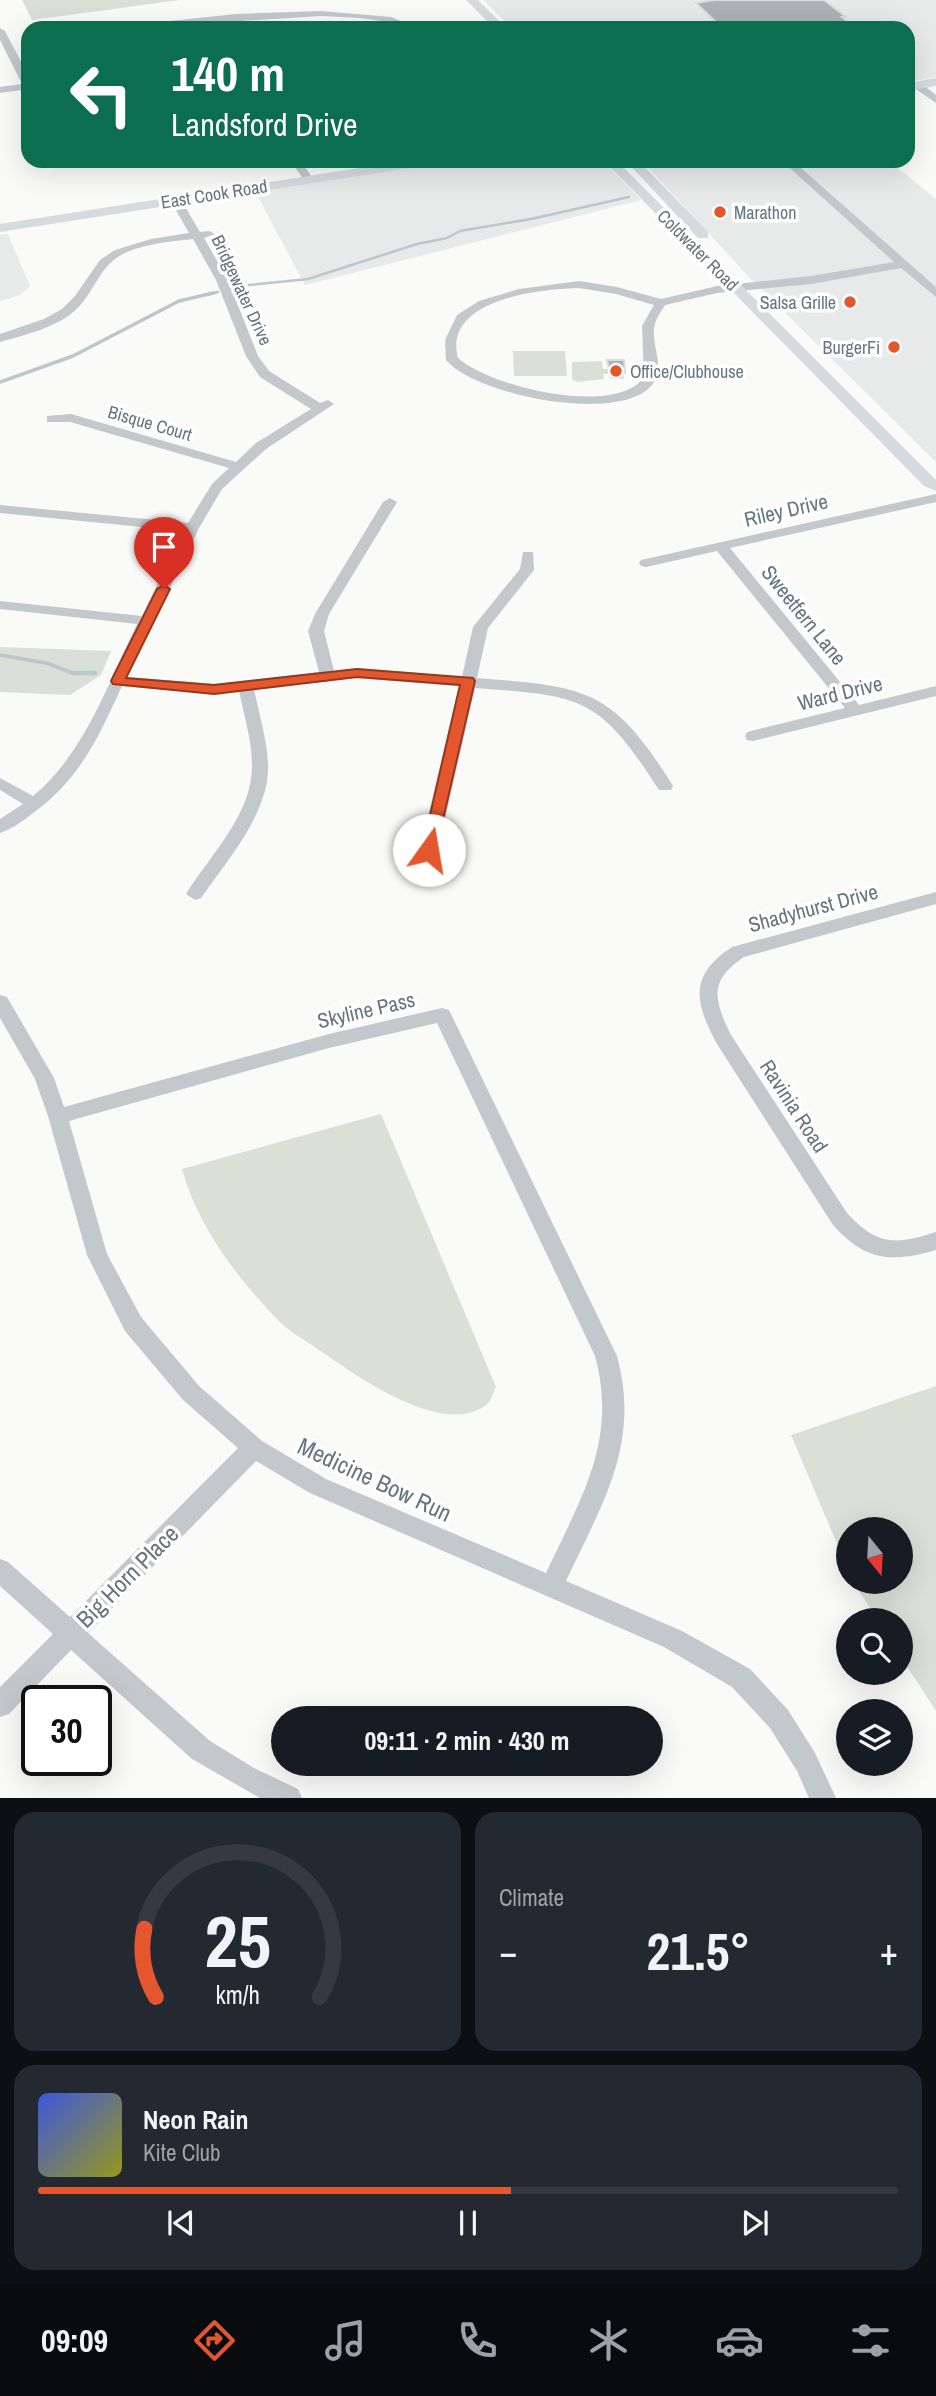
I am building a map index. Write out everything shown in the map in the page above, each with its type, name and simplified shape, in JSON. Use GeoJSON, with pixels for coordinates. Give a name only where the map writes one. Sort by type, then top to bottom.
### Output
{"type":"FeatureCollection","features":[{"type":"Feature","properties":{"kind":"main road"},"geometry":{"type":"LineString","coordinates":[[457,0],[478,21]]}},
{"type":"Feature","properties":{"kind":"main road"},"geometry":{"type":"LineString","coordinates":[[472,0],[493,21]]}},
{"type":"Feature","properties":{"kind":"main road"},"geometry":{"type":"LineString","coordinates":[[915,86],[936,82]]}},
{"type":"Feature","properties":{"kind":"main road","name":"East Cook Road"},"geometry":{"type":"LineString","coordinates":[[0,228],[385,168]]}},
{"type":"Feature","properties":{"kind":"main road","name":"Coldwater Road"},"geometry":{"type":"LineString","coordinates":[[617,168],[936,469]]}},
{"type":"Feature","properties":{"kind":"main road","name":"Coldwater Road"},"geometry":{"type":"LineString","coordinates":[[638,168],[741,285],[930,484],[936,486]]}},
{"type":"Feature","properties":{"kind":"street"},"geometry":{"type":"LineString","coordinates":[[169,21],[223,11],[365,5],[393,14],[403,21]]}},
{"type":"Feature","properties":{"kind":"street"},"geometry":{"type":"LineString","coordinates":[[0,31],[13,44],[21,66]]}},
{"type":"Feature","properties":{"kind":"street"},"geometry":{"type":"LineString","coordinates":[[0,90],[21,87]]}},
{"type":"Feature","properties":{"kind":"street"},"geometry":{"type":"LineString","coordinates":[[915,87],[936,100]]}},
{"type":"Feature","properties":{"kind":"street"},"geometry":{"type":"LineString","coordinates":[[301,168],[309,180]]}},
{"type":"Feature","properties":{"kind":"street"},"geometry":{"type":"LineString","coordinates":[[794,168],[936,293]]}},
{"type":"Feature","properties":{"kind":"street","name":"Bridgewater Drive"},"geometry":{"type":"LineString","coordinates":[[183,199],[203,235],[252,356],[264,374],[324,406],[286,428],[237,466]]}},
{"type":"Feature","properties":{"kind":"street"},"geometry":{"type":"LineString","coordinates":[[0,338],[64,314],[75,304],[102,264],[117,252],[145,244],[203,235]]}},
{"type":"Feature","properties":{"kind":"street"},"geometry":{"type":"LineString","coordinates":[[661,303],[647,326],[653,373],[646,383],[633,392],[615,397],[571,400],[484,380],[465,373],[451,358],[450,349],[457,322],[467,312],[479,305],[529,288],[578,284],[608,287],[661,303],[691,293],[741,285],[810,280],[903,264]]}},
{"type":"Feature","properties":{"kind":"street","name":"Bisque Court"},"geometry":{"type":"LineString","coordinates":[[52,419],[71,418],[237,466]]}},
{"type":"Feature","properties":{"kind":"street"},"geometry":{"type":"LineString","coordinates":[[0,827],[35,804],[68,775],[82,753],[192,528],[217,487],[237,466]]}},
{"type":"Feature","properties":{"kind":"street","name":"Riley Drive"},"geometry":{"type":"LineString","coordinates":[[646,563],[936,498]]}},
{"type":"Feature","properties":{"kind":"street"},"geometry":{"type":"LineString","coordinates":[[328,676],[316,631],[323,614],[390,502]]}},
{"type":"Feature","properties":{"kind":"street"},"geometry":{"type":"LineString","coordinates":[[0,509],[192,528]]}},
{"type":"Feature","properties":{"kind":"street","name":"Sweetfern Lane"},"geometry":{"type":"LineString","coordinates":[[721,547],[855,710]]}},
{"type":"Feature","properties":{"kind":"street"},"geometry":{"type":"LineString","coordinates":[[429,850],[481,626],[527,570],[528,555]]}},
{"type":"Feature","properties":{"kind":"street"},"geometry":{"type":"LineString","coordinates":[[0,605],[148,621]]}},
{"type":"Feature","properties":{"kind":"street"},"geometry":{"type":"LineString","coordinates":[[118,681],[190,689],[246,686],[328,676],[387,674],[552,689],[581,697],[603,707],[626,727],[666,786]]}},
{"type":"Feature","properties":{"kind":"street"},"geometry":{"type":"LineString","coordinates":[[195,894],[246,815],[258,786],[260,767],[246,686]]}},
{"type":"Feature","properties":{"kind":"street","name":"Ward Drive"},"geometry":{"type":"LineString","coordinates":[[753,736],[936,691]]}},
{"type":"Feature","properties":{"kind":"street"},"geometry":{"type":"LineString","coordinates":[[0,783],[35,804]]}},
{"type":"Feature","properties":{"kind":"street","name":"Shadyhurst Drive"},"geometry":{"type":"LineString","coordinates":[[710,977],[725,959],[738,952],[936,898]]}},
{"type":"Feature","properties":{"kind":"street","name":"Ravinia Road"},"geometry":{"type":"LineString","coordinates":[[710,977],[707,1000],[724,1039],[840,1220],[856,1238],[869,1245],[898,1250],[936,1241]]}},
{"type":"Feature","properties":{"kind":"street","name":"Medicine Bow Run"},"geometry":{"type":"LineString","coordinates":[[0,1002],[44,1078],[58,1116],[97,1255],[133,1324],[191,1393],[254,1448],[318,1486],[673,1639],[741,1678],[779,1719],[806,1762],[823,1797]]}},
{"type":"Feature","properties":{"kind":"street","name":"Skyline Pass"},"geometry":{"type":"LineString","coordinates":[[58,1116],[329,1041],[442,1016],[606,1356],[614,1385],[615,1423],[602,1471],[552,1586]]}},
{"type":"Feature","properties":{"kind":"street","name":"Big Horn Place"},"geometry":{"type":"LineString","coordinates":[[0,1705],[254,1448]]}},
{"type":"Feature","properties":{"kind":"street"},"geometry":{"type":"LineString","coordinates":[[0,1570],[201,1750],[245,1777],[289,1797]]}},
{"type":"Feature","properties":{"kind":"shaded area"},"geometry":{"type":"Polygon","coordinates":[[[22,0],[180,0],[32,20],[22,0]]]}},
{"type":"Feature","properties":{"kind":"shaded area"},"geometry":{"type":"Polygon","coordinates":[[[483,0],[936,0],[936,77],[915,81],[915,21],[504,21],[483,0]]]}},
{"type":"Feature","properties":{"kind":"shaded area"},"geometry":{"type":"Polygon","coordinates":[[[408,168],[610,168],[641,200],[305,285],[255,191],[408,168]]]}},
{"type":"Feature","properties":{"kind":"shaded area"},"geometry":{"type":"Polygon","coordinates":[[[648,168],[898,168],[936,199],[936,462],[749,277],[648,168]]]}},
{"type":"Feature","properties":{"kind":"shaded area"},"geometry":{"type":"Polygon","coordinates":[[[8,234],[30,286],[20,295],[0,301],[0,235],[8,234]]]}},
{"type":"Feature","properties":{"kind":"shaded area"},"geometry":{"type":"Polygon","coordinates":[[[513,351],[565,351],[567,376],[514,376],[513,351]]]}},
{"type":"Feature","properties":{"kind":"shaded area"},"geometry":{"type":"Polygon","coordinates":[[[602,361],[603,369],[608,369],[608,374],[603,374],[604,379],[577,382],[572,379],[572,362],[602,361]]]}},
{"type":"Feature","properties":{"kind":"shaded area"},"geometry":{"type":"Polygon","coordinates":[[[0,647],[111,651],[101,675],[70,695],[0,692],[0,647]]]}},
{"type":"Feature","properties":{"kind":"shaded area"},"geometry":{"type":"Polygon","coordinates":[[[381,1114],[496,1387],[486,1405],[468,1413],[447,1414],[401,1400],[356,1375],[285,1327],[245,1284],[219,1248],[198,1210],[182,1169],[381,1114]]]}},
{"type":"Feature","properties":{"kind":"shaded area"},"geometry":{"type":"Polygon","coordinates":[[[936,1386],[936,1711],[913,1676],[913,1608],[870,1608],[861,1594],[914,1594],[914,1517],[836,1517],[836,1541],[791,1435],[936,1386]]]}},
{"type":"Feature","properties":{"kind":"building"},"geometry":{"type":"Polygon","coordinates":[[[714,0],[824,0],[846,17],[842,17],[847,21],[715,21],[696,3],[714,0]]]}},
{"type":"Feature","properties":{"kind":"building","name":"Office/Clubhouse"},"geometry":{"type":"Polygon","coordinates":[[[607,360],[624,360],[623,378],[611,378],[607,360]]]}},
{"type":"Feature","properties":{"kind":"waterway"},"geometry":{"type":"LineString","coordinates":[[249,285],[308,279],[417,244],[447,238],[460,231],[531,219],[629,197]]}},
{"type":"Feature","properties":{"kind":"waterway"},"geometry":{"type":"LineString","coordinates":[[206,295],[218,292]]}},
{"type":"Feature","properties":{"kind":"waterway"},"geometry":{"type":"LineString","coordinates":[[0,382],[73,356],[179,301],[213,293]]}},
{"type":"Feature","properties":{"kind":"waterway"},"geometry":{"type":"LineString","coordinates":[[0,655],[46,663],[73,673],[95,673]]}},
{"type":"Feature","properties":{"kind":"place","name":"Marathon"},"geometry":{"type":"Point","coordinates":[720,212]}},
{"type":"Feature","properties":{"kind":"place","name":"Salsa Grille"},"geometry":{"type":"Point","coordinates":[850,302]}},
{"type":"Feature","properties":{"kind":"place","name":"BurgerFi"},"geometry":{"type":"Point","coordinates":[894,347]}},
{"type":"Feature","properties":{"kind":"place","name":"Office/Clubhouse"},"geometry":{"type":"Point","coordinates":[616,371]}},
{"type":"Feature","properties":{"kind":"route"},"geometry":{"type":"LineString","coordinates":[[164,589],[118,681],[214,689],[357,673],[468,681],[429,850]]}}]}
